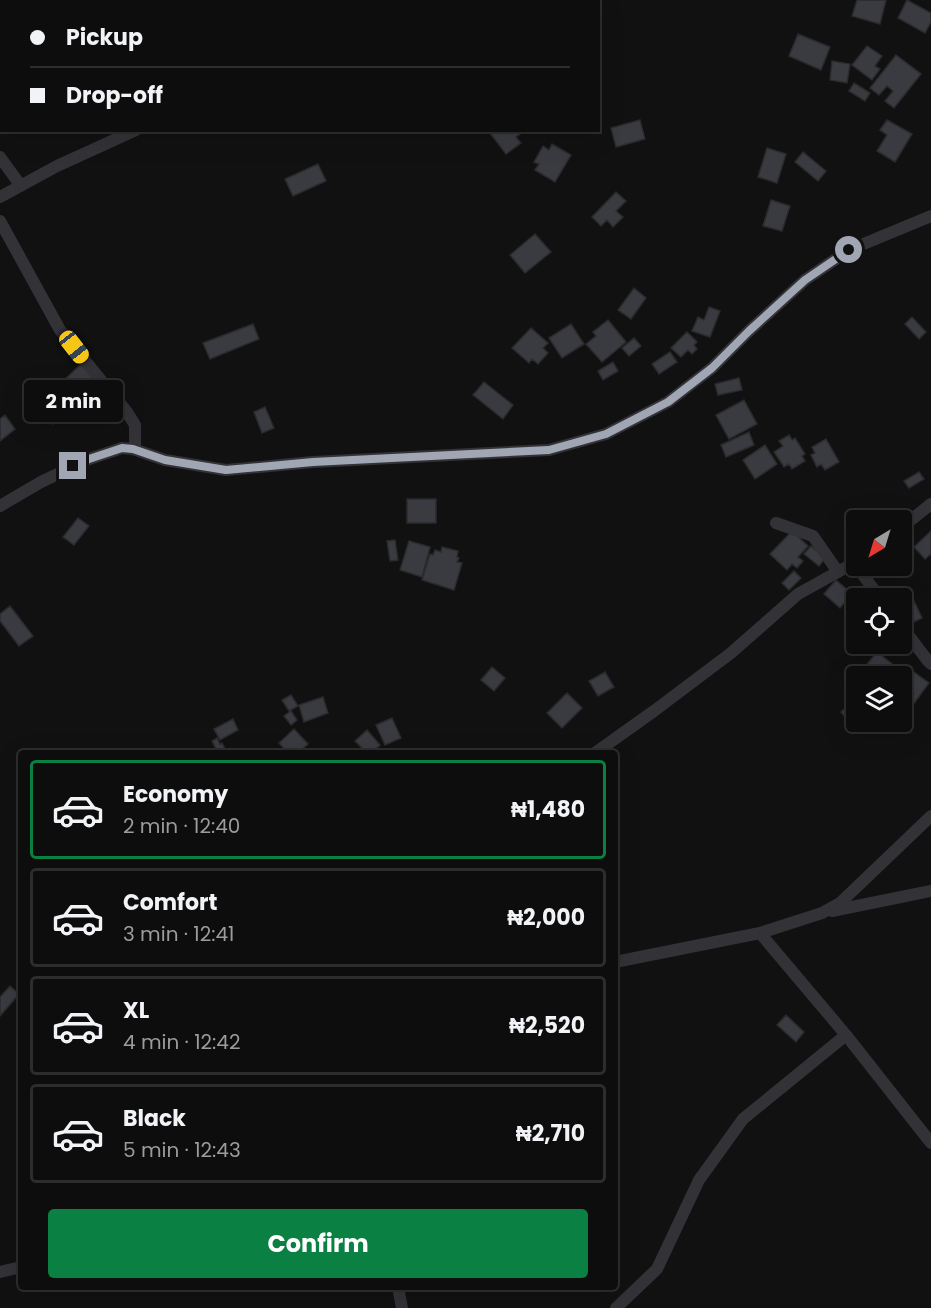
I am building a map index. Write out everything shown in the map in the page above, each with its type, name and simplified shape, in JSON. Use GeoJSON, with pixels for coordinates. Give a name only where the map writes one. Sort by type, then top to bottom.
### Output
{"type":"FeatureCollection","features":[{"type":"Feature","properties":{"kind":"street"},"geometry":{"type":"LineString","coordinates":[[0,197],[57,166],[132,132]]}},
{"type":"Feature","properties":{"kind":"street"},"geometry":{"type":"LineString","coordinates":[[0,157],[21,186]]}},
{"type":"Feature","properties":{"kind":"street"},"geometry":{"type":"LineString","coordinates":[[0,507],[41,482],[89,459],[122,448],[165,460],[226,470],[325,462],[549,450],[606,434],[668,402],[712,368],[805,280],[849,250],[931,216]]}},
{"type":"Feature","properties":{"kind":"street"},"geometry":{"type":"LineString","coordinates":[[0,221],[60,330],[135,425],[135,450]]}},
{"type":"Feature","properties":{"kind":"street"},"geometry":{"type":"LineString","coordinates":[[912,519],[931,504]]}},
{"type":"Feature","properties":{"kind":"street"},"geometry":{"type":"LineString","coordinates":[[776,523],[813,536],[838,572]]}},
{"type":"Feature","properties":{"kind":"street"},"geometry":{"type":"LineString","coordinates":[[599,750],[731,652],[798,594],[846,567]]}},
{"type":"Feature","properties":{"kind":"street"},"geometry":{"type":"LineString","coordinates":[[912,641],[931,664]]}},
{"type":"Feature","properties":{"kind":"street"},"geometry":{"type":"LineString","coordinates":[[822,913],[840,903],[931,816]]}},
{"type":"Feature","properties":{"kind":"street"},"geometry":{"type":"LineString","coordinates":[[618,961],[760,933],[822,913],[931,891]]}},
{"type":"Feature","properties":{"kind":"street"},"geometry":{"type":"LineString","coordinates":[[760,933],[846,1035],[931,1143]]}},
{"type":"Feature","properties":{"kind":"street"},"geometry":{"type":"LineString","coordinates":[[616,1308],[657,1269],[699,1180],[743,1119],[846,1035]]}},
{"type":"Feature","properties":{"kind":"street"},"geometry":{"type":"LineString","coordinates":[[0,1272],[18,1268]]}},
{"type":"Feature","properties":{"kind":"street"},"geometry":{"type":"LineString","coordinates":[[399,1290],[402,1308]]}},
{"type":"Feature","properties":{"kind":"building"},"geometry":{"type":"Polygon","coordinates":[[[857,0],[886,0],[880,24],[852,16],[857,0]]]}},
{"type":"Feature","properties":{"kind":"building"},"geometry":{"type":"Polygon","coordinates":[[[907,0],[931,13],[931,22],[925,33],[898,18],[907,0]]]}},
{"type":"Feature","properties":{"kind":"building"},"geometry":{"type":"Polygon","coordinates":[[[798,34],[830,47],[821,70],[789,56],[798,34]]]}},
{"type":"Feature","properties":{"kind":"building"},"geometry":{"type":"Polygon","coordinates":[[[867,46],[882,56],[875,66],[880,69],[872,80],[852,65],[867,46]]]}},
{"type":"Feature","properties":{"kind":"building"},"geometry":{"type":"Polygon","coordinates":[[[896,55],[921,74],[894,108],[885,101],[893,91],[887,86],[879,95],[870,88],[896,55]]]}},
{"type":"Feature","properties":{"kind":"building"},"geometry":{"type":"Polygon","coordinates":[[[832,61],[850,64],[847,83],[830,80],[832,61]]]}},
{"type":"Feature","properties":{"kind":"building"},"geometry":{"type":"Polygon","coordinates":[[[854,83],[870,93],[865,101],[849,91],[854,83]]]}},
{"type":"Feature","properties":{"kind":"building"},"geometry":{"type":"Polygon","coordinates":[[[640,120],[645,139],[616,147],[611,128],[640,120]]]}},
{"type":"Feature","properties":{"kind":"building"},"geometry":{"type":"Polygon","coordinates":[[[887,120],[912,134],[895,162],[877,151],[887,135],[880,130],[887,120]]]}},
{"type":"Feature","properties":{"kind":"building"},"geometry":{"type":"Polygon","coordinates":[[[519,132],[520,134],[516,137],[521,143],[506,154],[490,133],[519,132]]]}},
{"type":"Feature","properties":{"kind":"building"},"geometry":{"type":"Polygon","coordinates":[[[552,144],[571,155],[555,182],[535,170],[539,164],[534,162],[543,146],[549,150],[552,144]]]}},
{"type":"Feature","properties":{"kind":"building"},"geometry":{"type":"Polygon","coordinates":[[[767,148],[786,154],[777,183],[758,177],[767,148]]]}},
{"type":"Feature","properties":{"kind":"building"},"geometry":{"type":"Polygon","coordinates":[[[803,152],[826,171],[818,181],[795,162],[803,152]]]}},
{"type":"Feature","properties":{"kind":"building"},"geometry":{"type":"Polygon","coordinates":[[[318,164],[326,181],[293,196],[285,179],[318,164]]]}},
{"type":"Feature","properties":{"kind":"building"},"geometry":{"type":"Polygon","coordinates":[[[616,192],[626,201],[616,211],[623,217],[613,227],[607,220],[601,226],[592,217],[616,192]]]}},
{"type":"Feature","properties":{"kind":"building"},"geometry":{"type":"Polygon","coordinates":[[[771,200],[790,206],[782,231],[763,226],[771,200]]]}},
{"type":"Feature","properties":{"kind":"building"},"geometry":{"type":"Polygon","coordinates":[[[535,234],[551,252],[525,273],[510,255],[535,234]]]}},
{"type":"Feature","properties":{"kind":"building"},"geometry":{"type":"Polygon","coordinates":[[[634,288],[646,298],[631,319],[618,310],[634,288]]]}},
{"type":"Feature","properties":{"kind":"building"},"geometry":{"type":"Polygon","coordinates":[[[709,307],[720,311],[710,337],[692,331],[698,317],[704,320],[709,307]]]}},
{"type":"Feature","properties":{"kind":"building"},"geometry":{"type":"Polygon","coordinates":[[[912,317],[926,332],[919,339],[905,324],[912,317]]]}},
{"type":"Feature","properties":{"kind":"building"},"geometry":{"type":"Polygon","coordinates":[[[608,320],[626,342],[602,362],[586,344],[596,336],[593,332],[608,320]]]}},
{"type":"Feature","properties":{"kind":"building"},"geometry":{"type":"Polygon","coordinates":[[[253,324],[259,339],[210,359],[203,343],[253,324]]]}},
{"type":"Feature","properties":{"kind":"building"},"geometry":{"type":"Polygon","coordinates":[[[571,324],[584,344],[562,358],[549,338],[571,324]]]}},
{"type":"Feature","properties":{"kind":"building"},"geometry":{"type":"Polygon","coordinates":[[[531,328],[548,343],[543,348],[548,353],[538,364],[532,359],[529,363],[512,348],[531,328]]]}},
{"type":"Feature","properties":{"kind":"building"},"geometry":{"type":"Polygon","coordinates":[[[687,332],[697,342],[694,345],[697,349],[692,354],[688,350],[681,357],[671,348],[687,332]]]}},
{"type":"Feature","properties":{"kind":"building"},"geometry":{"type":"Polygon","coordinates":[[[634,338],[641,346],[629,356],[622,348],[634,338]]]}},
{"type":"Feature","properties":{"kind":"building"},"geometry":{"type":"Polygon","coordinates":[[[670,352],[677,362],[659,374],[652,364],[670,352]]]}},
{"type":"Feature","properties":{"kind":"building"},"geometry":{"type":"Polygon","coordinates":[[[613,362],[618,371],[603,380],[598,371],[613,362]]]}},
{"type":"Feature","properties":{"kind":"building"},"geometry":{"type":"Polygon","coordinates":[[[81,364],[97,381],[81,396],[85,400],[71,414],[67,409],[53,424],[36,407],[81,364]]]}},
{"type":"Feature","properties":{"kind":"building"},"geometry":{"type":"Polygon","coordinates":[[[739,378],[742,390],[718,395],[715,384],[739,378]]]}},
{"type":"Feature","properties":{"kind":"building"},"geometry":{"type":"Polygon","coordinates":[[[484,382],[513,405],[503,419],[473,395],[484,382]]]}},
{"type":"Feature","properties":{"kind":"building"},"geometry":{"type":"Polygon","coordinates":[[[744,400],[757,424],[729,439],[716,415],[744,400]]]}},
{"type":"Feature","properties":{"kind":"building"},"geometry":{"type":"Polygon","coordinates":[[[265,407],[274,428],[262,433],[254,412],[265,407]]]}},
{"type":"Feature","properties":{"kind":"building"},"geometry":{"type":"Polygon","coordinates":[[[5,415],[15,429],[0,441],[0,419],[5,415]]]}},
{"type":"Feature","properties":{"kind":"building"},"geometry":{"type":"Polygon","coordinates":[[[749,432],[754,445],[726,457],[721,445],[749,432]]]}},
{"type":"Feature","properties":{"kind":"building"},"geometry":{"type":"Polygon","coordinates":[[[789,435],[792,440],[795,438],[805,454],[802,456],[805,461],[792,469],[789,464],[784,467],[774,452],[783,446],[779,441],[789,435]]]}},
{"type":"Feature","properties":{"kind":"building"},"geometry":{"type":"Polygon","coordinates":[[[826,439],[839,462],[825,470],[821,464],[817,467],[811,455],[815,453],[812,447],[826,439]]]}},
{"type":"Feature","properties":{"kind":"building"},"geometry":{"type":"Polygon","coordinates":[[[765,445],[777,464],[755,479],[743,460],[765,445]]]}},
{"type":"Feature","properties":{"kind":"building"},"geometry":{"type":"Polygon","coordinates":[[[919,472],[924,479],[909,488],[904,481],[919,472]]]}},
{"type":"Feature","properties":{"kind":"building"},"geometry":{"type":"Polygon","coordinates":[[[407,499],[436,499],[436,523],[407,523],[407,499]]]}},
{"type":"Feature","properties":{"kind":"building"},"geometry":{"type":"Polygon","coordinates":[[[78,518],[89,526],[74,545],[63,537],[78,518]]]}},
{"type":"Feature","properties":{"kind":"building"},"geometry":{"type":"Polygon","coordinates":[[[792,531],[808,546],[798,557],[803,561],[797,568],[792,564],[787,570],[770,554],[792,531]]]}},
{"type":"Feature","properties":{"kind":"building"},"geometry":{"type":"Polygon","coordinates":[[[931,531],[931,554],[925,559],[914,547],[931,531]]]}},
{"type":"Feature","properties":{"kind":"building"},"geometry":{"type":"Polygon","coordinates":[[[395,540],[398,560],[390,561],[387,541],[395,540]]]}},
{"type":"Feature","properties":{"kind":"building"},"geometry":{"type":"Polygon","coordinates":[[[409,541],[430,547],[422,577],[400,570],[409,541]]]}},
{"type":"Feature","properties":{"kind":"building"},"geometry":{"type":"Polygon","coordinates":[[[811,546],[825,558],[819,566],[804,554],[811,546]]]}},
{"type":"Feature","properties":{"kind":"building"},"geometry":{"type":"Polygon","coordinates":[[[442,547],[458,551],[457,562],[462,563],[454,590],[422,580],[430,554],[433,555],[435,550],[441,552],[442,547]]]}},
{"type":"Feature","properties":{"kind":"building"},"geometry":{"type":"Polygon","coordinates":[[[794,571],[801,578],[789,590],[782,583],[794,571]]]}},
{"type":"Feature","properties":{"kind":"building"},"geometry":{"type":"Polygon","coordinates":[[[836,580],[846,589],[846,601],[840,608],[824,594],[836,580]]]}},
{"type":"Feature","properties":{"kind":"building"},"geometry":{"type":"Polygon","coordinates":[[[912,599],[922,618],[912,623],[912,599]]]}},
{"type":"Feature","properties":{"kind":"building"},"geometry":{"type":"Polygon","coordinates":[[[10,606],[33,636],[19,646],[0,621],[0,614],[10,606]]]}},
{"type":"Feature","properties":{"kind":"building"},"geometry":{"type":"Polygon","coordinates":[[[875,654],[880,654],[895,666],[866,666],[875,654]]]}},
{"type":"Feature","properties":{"kind":"building"},"geometry":{"type":"Polygon","coordinates":[[[492,667],[505,678],[494,691],[481,680],[492,667]]]}},
{"type":"Feature","properties":{"kind":"building"},"geometry":{"type":"Polygon","coordinates":[[[912,671],[929,683],[912,706],[912,671]]]}},
{"type":"Feature","properties":{"kind":"building"},"geometry":{"type":"Polygon","coordinates":[[[605,672],[614,687],[598,696],[589,681],[605,672]]]}},
{"type":"Feature","properties":{"kind":"building"},"geometry":{"type":"Polygon","coordinates":[[[567,693],[582,708],[562,728],[547,713],[567,693]]]}},
{"type":"Feature","properties":{"kind":"building"},"geometry":{"type":"Polygon","coordinates":[[[291,695],[298,706],[289,711],[282,700],[291,695]]]}},
{"type":"Feature","properties":{"kind":"building"},"geometry":{"type":"Polygon","coordinates":[[[323,697],[328,713],[304,722],[299,705],[323,697]]]}},
{"type":"Feature","properties":{"kind":"building"},"geometry":{"type":"Polygon","coordinates":[[[846,708],[846,718],[841,712],[846,708]]]}},
{"type":"Feature","properties":{"kind":"building"},"geometry":{"type":"Polygon","coordinates":[[[291,711],[297,720],[291,725],[284,716],[291,711]]]}},
{"type":"Feature","properties":{"kind":"building"},"geometry":{"type":"Polygon","coordinates":[[[392,718],[401,738],[385,745],[376,725],[392,718]]]}},
{"type":"Feature","properties":{"kind":"building"},"geometry":{"type":"Polygon","coordinates":[[[233,719],[238,730],[220,740],[214,729],[233,719]]]}},
{"type":"Feature","properties":{"kind":"building"},"geometry":{"type":"Polygon","coordinates":[[[294,729],[308,744],[301,750],[285,750],[279,743],[294,729]]]}},
{"type":"Feature","properties":{"kind":"building"},"geometry":{"type":"Polygon","coordinates":[[[367,730],[380,745],[375,750],[364,750],[355,741],[367,730]]]}},
{"type":"Feature","properties":{"kind":"building"},"geometry":{"type":"Polygon","coordinates":[[[217,738],[226,750],[216,750],[212,741],[217,738]]]}},
{"type":"Feature","properties":{"kind":"building"},"geometry":{"type":"Polygon","coordinates":[[[10,986],[18,993],[0,1016],[0,997],[10,986]]]}},
{"type":"Feature","properties":{"kind":"building"},"geometry":{"type":"Polygon","coordinates":[[[786,1015],[804,1032],[796,1042],[777,1025],[786,1015]]]}},
{"type":"Feature","properties":{"kind":"route"},"geometry":{"type":"LineString","coordinates":[[73,466],[122,448],[133,449],[165,460],[226,470],[313,462],[549,450],[606,434],[668,402],[712,368],[805,280],[849,250]]}}]}
